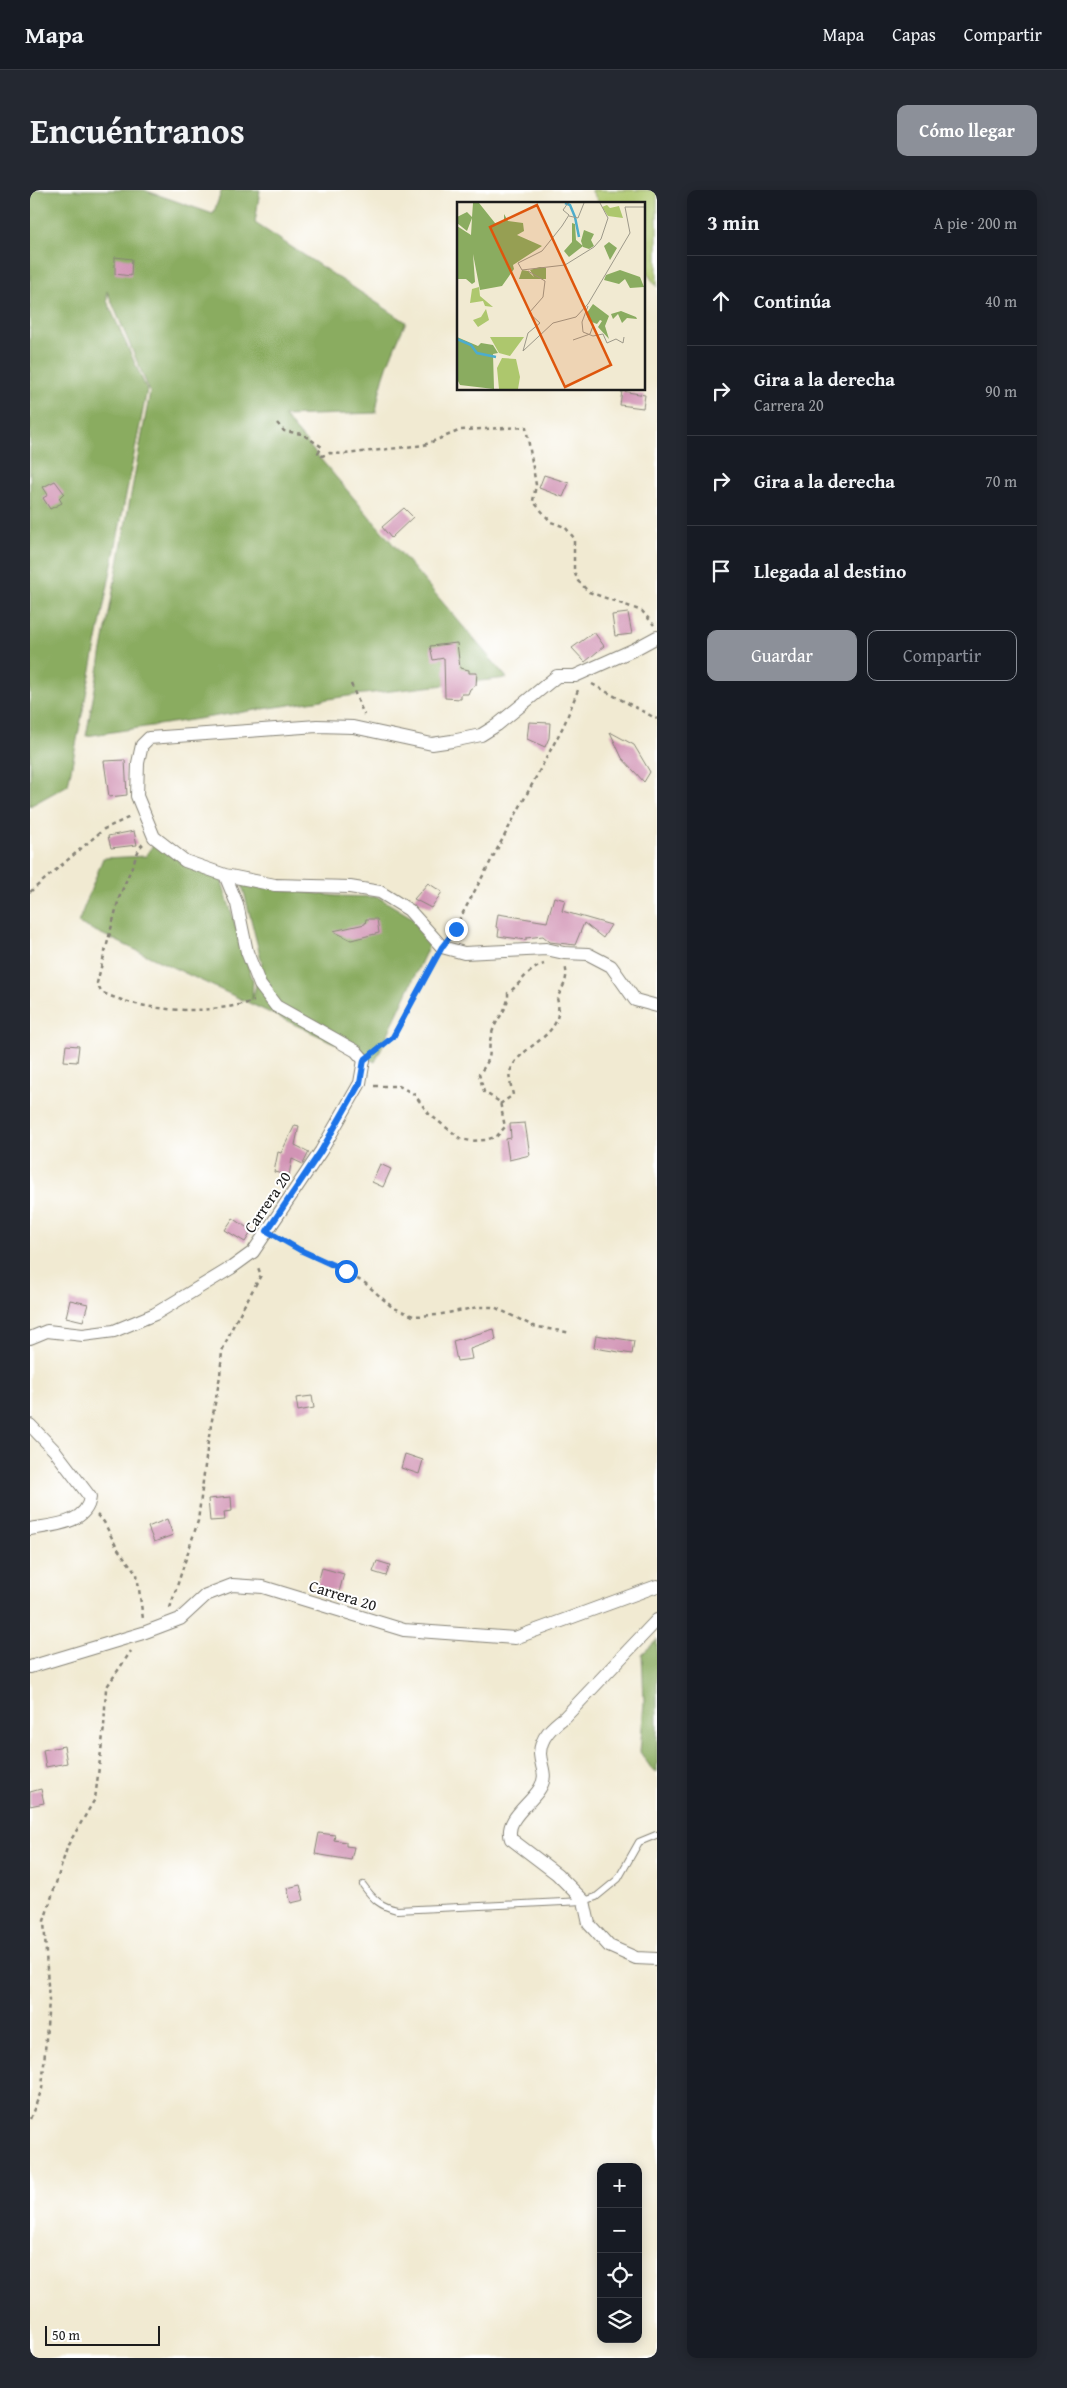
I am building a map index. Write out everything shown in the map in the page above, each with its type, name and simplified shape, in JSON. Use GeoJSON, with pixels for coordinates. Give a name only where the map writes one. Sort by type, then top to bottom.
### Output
{"type":"FeatureCollection","features":[{"type":"Feature","properties":{"kind":"street"},"geometry":{"type":"LineString","coordinates":[[657,637],[575,676],[557,676],[497,725],[480,734],[432,744],[353,727],[317,726],[149,738],[142,745],[138,763],[137,796],[154,835],[185,861],[225,875],[275,886],[350,887],[380,892],[409,910],[442,947],[464,952],[546,949],[563,955],[588,954],[611,966],[635,1000],[657,1006]]}},
{"type":"Feature","properties":{"kind":"street"},"geometry":{"type":"LineString","coordinates":[[225,875],[237,904],[247,952],[260,985],[269,997],[276,1006],[356,1051],[364,1060]]}},
{"type":"Feature","properties":{"kind":"street","name":"Carrera 20"},"geometry":{"type":"LineString","coordinates":[[30,1338],[47,1331],[83,1335],[114,1331],[155,1314],[231,1268],[253,1252],[321,1151],[360,1083],[364,1060]]}},
{"type":"Feature","properties":{"kind":"street"},"geometry":{"type":"LineString","coordinates":[[30,1424],[80,1482],[90,1497],[89,1507],[82,1516],[53,1525],[30,1529]]}},
{"type":"Feature","properties":{"kind":"street","name":"Carrera 20"},"geometry":{"type":"LineString","coordinates":[[30,1667],[144,1633],[180,1619],[206,1595],[232,1586],[263,1587],[404,1630],[514,1638],[657,1586]]}},
{"type":"Feature","properties":{"kind":"street"},"geometry":{"type":"LineString","coordinates":[[657,1620],[565,1717],[548,1730],[540,1753],[546,1777],[540,1788],[511,1823],[509,1832],[511,1839],[557,1874],[584,1901],[589,1924],[609,1946],[636,1958],[657,1959]]}},
{"type":"Feature","properties":{"kind":"lane"},"geometry":{"type":"LineString","coordinates":[[363,1885],[373,1898],[383,1906],[397,1910],[584,1901],[596,1897],[618,1879],[639,1842],[656,1835]]}},
{"type":"Feature","properties":{"kind":"path"},"geometry":{"type":"LineString","coordinates":[[277,423],[284,431],[302,434],[315,442],[322,448],[318,453],[322,456],[424,445],[461,430],[526,427],[536,485],[533,501],[551,522],[565,527],[574,538],[574,571],[578,581],[589,592],[642,611],[657,628]]}},
{"type":"Feature","properties":{"kind":"path"},"geometry":{"type":"LineString","coordinates":[[575,676],[657,719]]}},
{"type":"Feature","properties":{"kind":"path"},"geometry":{"type":"LineString","coordinates":[[364,1060],[393,1037],[442,947],[456,929],[564,725],[578,691],[575,676]]}},
{"type":"Feature","properties":{"kind":"path"},"geometry":{"type":"LineString","coordinates":[[351,684],[364,716],[362,729]]}},
{"type":"Feature","properties":{"kind":"path"},"geometry":{"type":"LineString","coordinates":[[30,892],[104,829],[142,811]]}},
{"type":"Feature","properties":{"kind":"path"},"geometry":{"type":"LineString","coordinates":[[154,835],[140,847],[119,898],[97,983],[101,992],[120,1001],[188,1011],[228,1009],[269,997]]}},
{"type":"Feature","properties":{"kind":"path"},"geometry":{"type":"LineString","coordinates":[[360,1083],[376,1086],[400,1086],[414,1094],[428,1114],[461,1139],[471,1141],[497,1136],[505,1126],[500,1104],[484,1092],[479,1074],[490,1060],[492,1034],[509,1004],[508,993],[516,988],[521,978],[535,967],[563,955],[567,972],[565,983],[557,998],[560,1007],[555,1026],[539,1042],[518,1058],[509,1074],[513,1095],[500,1104]]}},
{"type":"Feature","properties":{"kind":"path"},"geometry":{"type":"LineString","coordinates":[[267,1231],[366,1283],[392,1307],[412,1316],[437,1315],[478,1307],[494,1307],[532,1326],[572,1333]]}},
{"type":"Feature","properties":{"kind":"path"},"geometry":{"type":"LineString","coordinates":[[166,1624],[198,1521],[208,1442],[220,1376],[222,1351],[234,1324],[261,1275],[253,1252]]}},
{"type":"Feature","properties":{"kind":"path"},"geometry":{"type":"LineString","coordinates":[[30,2119],[42,2089],[50,2002],[44,1921],[68,1845],[95,1800],[104,1727],[106,1688],[144,1633],[137,1574],[117,1548],[104,1522],[89,1507]]}},
{"type":"Feature","properties":{"kind":"green space"},"geometry":{"type":"Polygon","coordinates":[[[30,190],[144,190],[213,214],[222,190],[260,190],[255,223],[406,322],[387,366],[380,389],[376,413],[284,416],[507,678],[355,695],[86,736],[150,392],[107,291],[107,301],[147,390],[68,785],[30,806],[30,190]]]}},
{"type":"Feature","properties":{"kind":"green space"},"geometry":{"type":"Polygon","coordinates":[[[591,190],[657,190],[657,287],[644,268],[644,202],[599,202],[591,190]]]}},
{"type":"Feature","properties":{"kind":"green space"},"geometry":{"type":"Polygon","coordinates":[[[154,843],[221,879],[253,981],[252,1000],[262,963],[242,884],[336,896],[378,897],[411,917],[430,943],[375,1062],[78,923],[103,858],[146,856],[154,843]]]}},
{"type":"Feature","properties":{"kind":"green space"},"geometry":{"type":"Polygon","coordinates":[[[657,1640],[657,1772],[651,1768],[640,1752],[644,1702],[642,1654],[657,1640]]]}},
{"type":"Feature","properties":{"kind":"building"},"geometry":{"type":"Polygon","coordinates":[[[115,257],[132,259],[131,276],[115,274],[115,257]]]}},
{"type":"Feature","properties":{"kind":"building"},"geometry":{"type":"Polygon","coordinates":[[[622,391],[645,395],[643,408],[620,405],[622,391]]]}},
{"type":"Feature","properties":{"kind":"building"},"geometry":{"type":"Polygon","coordinates":[[[544,475],[569,483],[563,497],[539,488],[544,475]]]}},
{"type":"Feature","properties":{"kind":"building"},"geometry":{"type":"Polygon","coordinates":[[[55,481],[64,493],[59,498],[62,503],[50,509],[43,498],[48,495],[43,487],[55,481]]]}},
{"type":"Feature","properties":{"kind":"building"},"geometry":{"type":"Polygon","coordinates":[[[404,508],[413,517],[391,538],[382,527],[404,508]]]}},
{"type":"Feature","properties":{"kind":"building"},"geometry":{"type":"Polygon","coordinates":[[[628,613],[632,634],[615,636],[612,615],[628,613]]]}},
{"type":"Feature","properties":{"kind":"building"},"geometry":{"type":"Polygon","coordinates":[[[594,632],[604,646],[585,662],[572,648],[594,632]]]}},
{"type":"Feature","properties":{"kind":"building"},"geometry":{"type":"Polygon","coordinates":[[[457,643],[460,668],[469,670],[469,673],[477,673],[476,685],[470,689],[468,694],[461,694],[461,699],[445,698],[444,658],[433,660],[430,646],[457,643]]]}},
{"type":"Feature","properties":{"kind":"building"},"geometry":{"type":"Polygon","coordinates":[[[529,722],[550,723],[549,738],[545,747],[527,739],[529,722]]]}},
{"type":"Feature","properties":{"kind":"building"},"geometry":{"type":"Polygon","coordinates":[[[610,732],[634,745],[650,772],[644,782],[622,758],[610,732]]]}},
{"type":"Feature","properties":{"kind":"building"},"geometry":{"type":"Polygon","coordinates":[[[125,760],[127,795],[109,797],[104,761],[125,760]]]}},
{"type":"Feature","properties":{"kind":"building"},"geometry":{"type":"Polygon","coordinates":[[[134,831],[137,845],[111,848],[108,836],[134,831]]]}},
{"type":"Feature","properties":{"kind":"building"},"geometry":{"type":"Polygon","coordinates":[[[428,883],[442,892],[431,908],[414,899],[428,883]]]}},
{"type":"Feature","properties":{"kind":"building"},"geometry":{"type":"Polygon","coordinates":[[[554,897],[565,900],[562,911],[611,925],[603,938],[584,923],[575,945],[550,942],[543,936],[526,938],[526,940],[498,936],[499,929],[496,927],[498,914],[547,922],[554,897]]]}},
{"type":"Feature","properties":{"kind":"building"},"geometry":{"type":"Polygon","coordinates":[[[366,919],[377,919],[379,933],[351,940],[333,931],[365,924],[366,919]]]}},
{"type":"Feature","properties":{"kind":"building"},"geometry":{"type":"Polygon","coordinates":[[[66,1045],[79,1046],[77,1062],[64,1061],[66,1045]]]}},
{"type":"Feature","properties":{"kind":"building"},"geometry":{"type":"Polygon","coordinates":[[[525,1123],[530,1155],[509,1160],[506,1139],[511,1138],[510,1124],[525,1123]]]}},
{"type":"Feature","properties":{"kind":"building"},"geometry":{"type":"Polygon","coordinates":[[[295,1125],[299,1126],[295,1145],[309,1152],[303,1164],[292,1159],[289,1175],[274,1172],[278,1152],[281,1153],[295,1125]]]}},
{"type":"Feature","properties":{"kind":"building"},"geometry":{"type":"Polygon","coordinates":[[[380,1164],[391,1169],[383,1187],[372,1182],[380,1164]]]}},
{"type":"Feature","properties":{"kind":"building"},"geometry":{"type":"Polygon","coordinates":[[[233,1218],[252,1231],[245,1242],[225,1230],[233,1218]]]}},
{"type":"Feature","properties":{"kind":"building"},"geometry":{"type":"Polygon","coordinates":[[[70,1300],[88,1304],[83,1321],[66,1317],[70,1300]]]}},
{"type":"Feature","properties":{"kind":"building"},"geometry":{"type":"Polygon","coordinates":[[[494,1329],[496,1340],[470,1349],[472,1359],[457,1361],[453,1341],[494,1329]]]}},
{"type":"Feature","properties":{"kind":"building"},"geometry":{"type":"Polygon","coordinates":[[[596,1335],[634,1341],[632,1354],[594,1348],[596,1335]]]}},
{"type":"Feature","properties":{"kind":"building"},"geometry":{"type":"Polygon","coordinates":[[[312,1396],[314,1408],[298,1411],[296,1398],[312,1396]]]}},
{"type":"Feature","properties":{"kind":"building"},"geometry":{"type":"Polygon","coordinates":[[[405,1454],[423,1460],[419,1474],[401,1468],[405,1454]]]}},
{"type":"Feature","properties":{"kind":"building"},"geometry":{"type":"Polygon","coordinates":[[[231,1497],[232,1511],[224,1512],[225,1520],[210,1521],[208,1499],[231,1497]]]}},
{"type":"Feature","properties":{"kind":"building"},"geometry":{"type":"Polygon","coordinates":[[[167,1519],[173,1535],[154,1542],[148,1527],[167,1519]]]}},
{"type":"Feature","properties":{"kind":"building"},"geometry":{"type":"Polygon","coordinates":[[[377,1561],[390,1565],[386,1576],[373,1572],[377,1561]]]}},
{"type":"Feature","properties":{"kind":"building"},"geometry":{"type":"Polygon","coordinates":[[[322,1568],[344,1574],[339,1592],[317,1586],[322,1568]]]}},
{"type":"Feature","properties":{"kind":"building"},"geometry":{"type":"Polygon","coordinates":[[[64,1746],[67,1763],[46,1767],[43,1750],[64,1746]]]}},
{"type":"Feature","properties":{"kind":"building"},"geometry":{"type":"Polygon","coordinates":[[[41,1789],[44,1803],[30,1806],[30,1792],[41,1789]]]}},
{"type":"Feature","properties":{"kind":"building"},"geometry":{"type":"Polygon","coordinates":[[[319,1833],[335,1835],[334,1840],[346,1842],[346,1846],[354,1847],[351,1860],[315,1854],[319,1833]]]}},
{"type":"Feature","properties":{"kind":"building"},"geometry":{"type":"Polygon","coordinates":[[[300,1885],[304,1900],[291,1903],[287,1888],[300,1885]]]}},
{"type":"Feature","properties":{"kind":"route"},"geometry":{"type":"LineString","coordinates":[[346,1271],[326,1264],[267,1231],[321,1151],[360,1083],[364,1060],[393,1037],[442,947],[456,929]]}}]}
